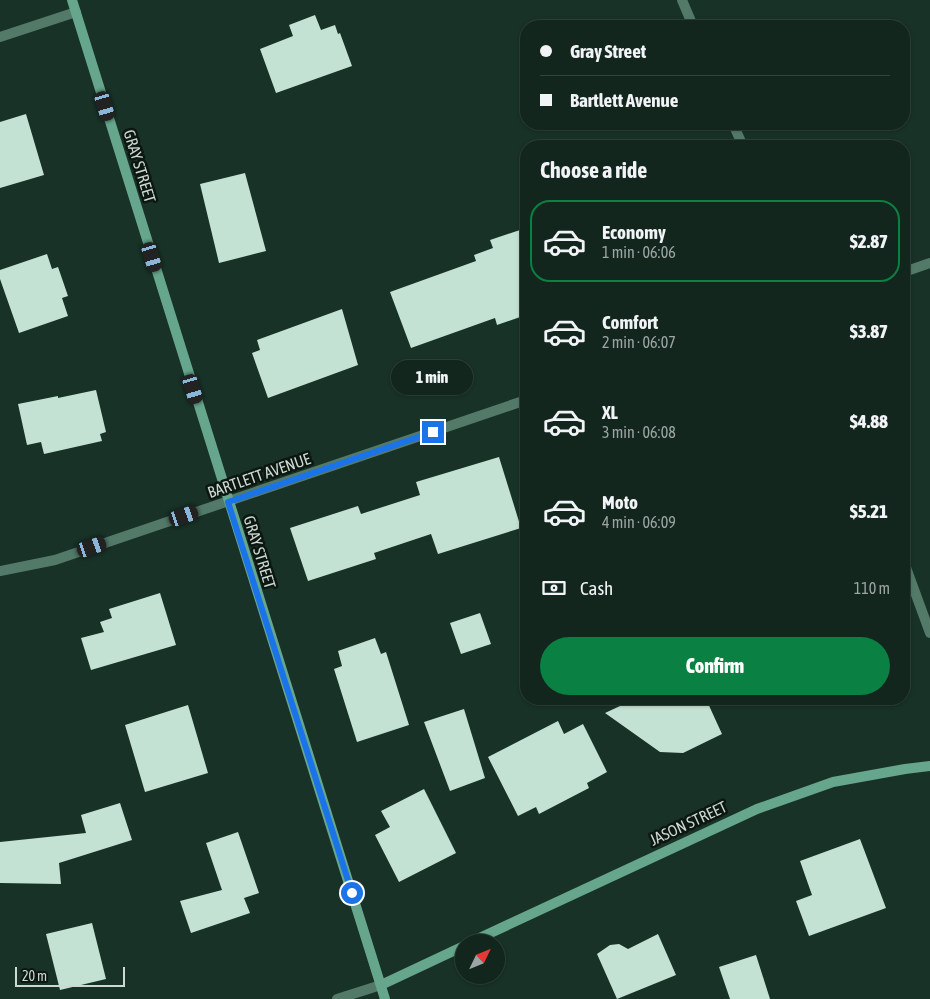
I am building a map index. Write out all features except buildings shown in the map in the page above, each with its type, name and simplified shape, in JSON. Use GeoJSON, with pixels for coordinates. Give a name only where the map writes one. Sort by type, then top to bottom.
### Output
{"type":"FeatureCollection","features":[{"type":"Feature","properties":{"kind":"street","name":"GRAY STREET"},"geometry":{"type":"LineString","coordinates":[[72,0],[385,999]]}},
{"type":"Feature","properties":{"kind":"street"},"geometry":{"type":"LineString","coordinates":[[682,0],[690,20]]}},
{"type":"Feature","properties":{"kind":"street"},"geometry":{"type":"LineString","coordinates":[[0,37],[76,12]]}},
{"type":"Feature","properties":{"kind":"street"},"geometry":{"type":"LineString","coordinates":[[910,270],[930,263]]}},
{"type":"Feature","properties":{"kind":"street","name":"BARTLETT AVENUE"},"geometry":{"type":"LineString","coordinates":[[0,571],[55,560],[520,402]]}},
{"type":"Feature","properties":{"kind":"street"},"geometry":{"type":"LineString","coordinates":[[910,578],[930,633]]}},
{"type":"Feature","properties":{"kind":"street","name":"JASON STREET"},"geometry":{"type":"LineString","coordinates":[[488,934],[757,809],[833,782],[930,766]]}},
{"type":"Feature","properties":{"kind":"street"},"geometry":{"type":"LineString","coordinates":[[337,999],[381,985],[455,950]]}},
{"type":"Feature","properties":{"kind":"route"},"geometry":{"type":"LineString","coordinates":[[352,893],[228,502],[433,432]]}}]}
